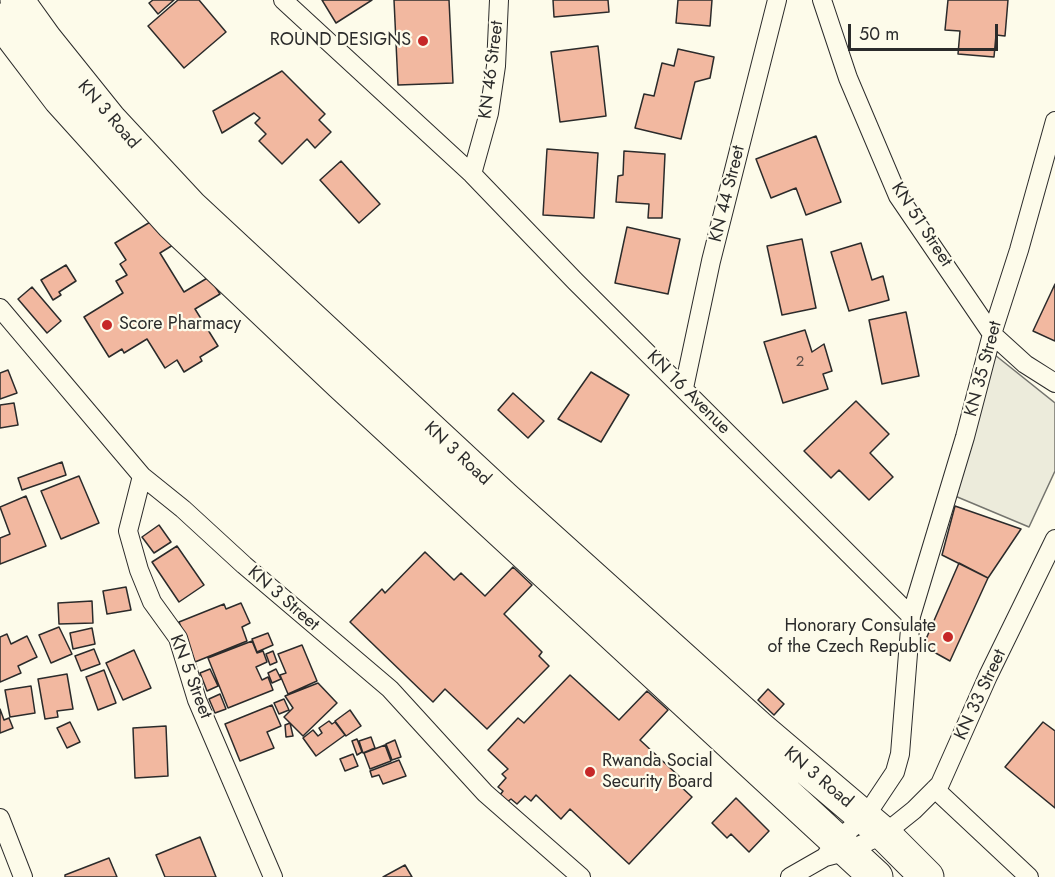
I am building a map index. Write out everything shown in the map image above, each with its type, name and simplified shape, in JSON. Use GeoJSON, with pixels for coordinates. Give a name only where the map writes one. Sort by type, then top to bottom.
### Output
{"type":"FeatureCollection","features":[{"type":"Feature","properties":{"kind":"highway","name":"KN 3 Road"},"geometry":{"type":"LineString","coordinates":[[17,0],[110,120],[190,206],[512,506],[758,727],[874,825],[927,877]]}},
{"type":"Feature","properties":{"kind":"highway","name":"KN 3 Road"},"geometry":{"type":"LineString","coordinates":[[0,20],[60,99],[172,223],[836,850],[876,877]]}},
{"type":"Feature","properties":{"kind":"street","name":"KN 16 Avenue"},"geometry":{"type":"LineString","coordinates":[[283,0],[472,174],[911,616]]}},
{"type":"Feature","properties":{"kind":"street","name":"KN 46 Street"},"geometry":{"type":"LineString","coordinates":[[472,174],[489,113],[496,66],[499,0]]}},
{"type":"Feature","properties":{"kind":"street","name":"KN 44 Street"},"geometry":{"type":"LineString","coordinates":[[684,388],[711,261],[777,0]]}},
{"type":"Feature","properties":{"kind":"street","name":"KN 51 Street"},"geometry":{"type":"LineString","coordinates":[[822,0],[848,78],[898,196],[992,334],[1025,364],[1055,383]]}},
{"type":"Feature","properties":{"kind":"street","name":"KN 35 Street"},"geometry":{"type":"LineString","coordinates":[[911,616],[965,437],[992,334],[1019,250],[1055,121]]}},
{"type":"Feature","properties":{"kind":"street","name":"KN 3 Street"},"geometry":{"type":"LineString","coordinates":[[0,308],[142,476],[390,689],[485,793],[581,877]]}},
{"type":"Feature","properties":{"kind":"street","name":"KN 5 Street"},"geometry":{"type":"LineString","coordinates":[[142,476],[128,531],[139,570],[152,602],[178,638],[197,700],[273,877]]}},
{"type":"Feature","properties":{"kind":"street","name":"KN 33 Street"},"geometry":{"type":"LineString","coordinates":[[874,825],[914,810],[940,784],[988,676],[1055,539]]}},
{"type":"Feature","properties":{"kind":"street"},"geometry":{"type":"LineString","coordinates":[[790,877],[874,825],[900,754],[911,616]]}},
{"type":"Feature","properties":{"kind":"street"},"geometry":{"type":"LineString","coordinates":[[935,789],[1029,877]]}},
{"type":"Feature","properties":{"kind":"street"},"geometry":{"type":"LineString","coordinates":[[0,818],[23,877]]}},
{"type":"Feature","properties":{"kind":"street"},"geometry":{"type":"LineString","coordinates":[[836,850],[874,825]]}},
{"type":"Feature","properties":{"kind":"shaded area"},"geometry":{"type":"Polygon","coordinates":[[[995,355],[1055,403],[1055,471],[1029,527],[955,496],[995,355]]]}},
{"type":"Feature","properties":{"kind":"building"},"geometry":{"type":"Polygon","coordinates":[[[153,0],[174,0],[158,14],[149,3],[153,0]]]}},
{"type":"Feature","properties":{"kind":"building"},"geometry":{"type":"Polygon","coordinates":[[[178,0],[199,0],[226,32],[184,68],[148,26],[178,0]]]}},
{"type":"Feature","properties":{"kind":"building"},"geometry":{"type":"Polygon","coordinates":[[[322,0],[372,0],[336,23],[322,0]]]}},
{"type":"Feature","properties":{"kind":"building","name":"ROUND DESIGNS"},"geometry":{"type":"Polygon","coordinates":[[[394,0],[449,0],[453,83],[398,85],[394,0]]]}},
{"type":"Feature","properties":{"kind":"building"},"geometry":{"type":"Polygon","coordinates":[[[553,0],[608,0],[609,12],[554,17],[553,0]]]}},
{"type":"Feature","properties":{"kind":"building"},"geometry":{"type":"Polygon","coordinates":[[[678,0],[712,0],[710,26],[676,23],[678,0]]]}},
{"type":"Feature","properties":{"kind":"building"},"geometry":{"type":"Polygon","coordinates":[[[948,0],[1008,0],[1005,36],[996,35],[994,57],[958,54],[960,31],[945,30],[948,0]]]}},
{"type":"Feature","properties":{"kind":"building"},"geometry":{"type":"Polygon","coordinates":[[[598,46],[606,116],[560,122],[551,52],[598,46]]]}},
{"type":"Feature","properties":{"kind":"building"},"geometry":{"type":"Polygon","coordinates":[[[678,49],[714,57],[710,78],[695,82],[681,139],[635,128],[644,94],[654,96],[662,63],[674,66],[678,49]]]}},
{"type":"Feature","properties":{"kind":"building"},"geometry":{"type":"Polygon","coordinates":[[[282,71],[325,114],[319,120],[331,132],[315,148],[307,139],[282,164],[259,141],[266,134],[255,123],[260,118],[254,113],[222,133],[213,111],[282,71]]]}},
{"type":"Feature","properties":{"kind":"building"},"geometry":{"type":"Polygon","coordinates":[[[816,136],[841,202],[806,215],[796,188],[771,198],[756,159],[816,136]]]}},
{"type":"Feature","properties":{"kind":"building"},"geometry":{"type":"Polygon","coordinates":[[[547,149],[598,153],[594,218],[543,215],[547,149]]]}},
{"type":"Feature","properties":{"kind":"building"},"geometry":{"type":"Polygon","coordinates":[[[624,151],[665,154],[662,218],[648,218],[649,204],[616,202],[618,176],[623,175],[624,151]]]}},
{"type":"Feature","properties":{"kind":"building"},"geometry":{"type":"Polygon","coordinates":[[[341,161],[380,204],[359,223],[320,180],[341,161]]]}},
{"type":"Feature","properties":{"kind":"building"},"geometry":{"type":"Polygon","coordinates":[[[157,218],[173,245],[160,253],[184,292],[209,277],[220,294],[195,309],[218,346],[200,357],[202,361],[184,372],[177,360],[165,368],[147,339],[124,353],[122,349],[109,357],[84,317],[123,293],[116,281],[127,275],[120,264],[126,260],[115,243],[157,218]]]}},
{"type":"Feature","properties":{"kind":"building"},"geometry":{"type":"Polygon","coordinates":[[[627,227],[680,239],[668,294],[615,283],[627,227]]]}},
{"type":"Feature","properties":{"kind":"building"},"geometry":{"type":"Polygon","coordinates":[[[802,239],[816,308],[782,315],[767,246],[802,239]]]}},
{"type":"Feature","properties":{"kind":"building"},"geometry":{"type":"Polygon","coordinates":[[[861,243],[872,280],[883,276],[889,300],[849,311],[831,252],[861,243]]]}},
{"type":"Feature","properties":{"kind":"building"},"geometry":{"type":"Polygon","coordinates":[[[66,265],[76,281],[59,292],[61,295],[53,300],[41,280],[66,265]]]}},
{"type":"Feature","properties":{"kind":"building"},"geometry":{"type":"Polygon","coordinates":[[[1055,284],[1055,341],[1033,331],[1055,284]]]}},
{"type":"Feature","properties":{"kind":"building"},"geometry":{"type":"Polygon","coordinates":[[[32,287],[61,321],[47,333],[18,299],[32,287]]]}},
{"type":"Feature","properties":{"kind":"building"},"geometry":{"type":"Polygon","coordinates":[[[906,312],[919,376],[882,384],[869,320],[906,312]]]}},
{"type":"Feature","properties":{"kind":"building"},"geometry":{"type":"Polygon","coordinates":[[[805,330],[812,352],[824,344],[832,371],[823,374],[828,389],[783,403],[764,342],[805,330]]]}},
{"type":"Feature","properties":{"kind":"building"},"geometry":{"type":"Polygon","coordinates":[[[8,370],[17,393],[0,399],[0,373],[8,370]]]}},
{"type":"Feature","properties":{"kind":"building"},"geometry":{"type":"Polygon","coordinates":[[[591,372],[629,395],[601,442],[558,419],[591,372]]]}},
{"type":"Feature","properties":{"kind":"building"},"geometry":{"type":"Polygon","coordinates":[[[513,393],[544,421],[528,438],[498,410],[513,393]]]}},
{"type":"Feature","properties":{"kind":"building"},"geometry":{"type":"Polygon","coordinates":[[[856,401],[889,434],[870,453],[893,477],[869,500],[839,470],[831,478],[804,451],[856,401]]]}},
{"type":"Feature","properties":{"kind":"building"},"geometry":{"type":"Polygon","coordinates":[[[14,403],[18,425],[0,428],[0,405],[14,403]]]}},
{"type":"Feature","properties":{"kind":"building"},"geometry":{"type":"Polygon","coordinates":[[[62,462],[66,475],[22,490],[18,478],[62,462]]]}},
{"type":"Feature","properties":{"kind":"building"},"geometry":{"type":"Polygon","coordinates":[[[79,476],[99,523],[61,539],[41,491],[79,476]]]}},
{"type":"Feature","properties":{"kind":"building"},"geometry":{"type":"Polygon","coordinates":[[[26,496],[46,546],[0,564],[0,538],[10,534],[0,507],[26,496]]]}},
{"type":"Feature","properties":{"kind":"building"},"geometry":{"type":"Polygon","coordinates":[[[955,506],[1021,529],[988,578],[942,555],[955,506]]]}},
{"type":"Feature","properties":{"kind":"building"},"geometry":{"type":"Polygon","coordinates":[[[159,525],[171,542],[154,553],[142,537],[159,525]]]}},
{"type":"Feature","properties":{"kind":"building"},"geometry":{"type":"Polygon","coordinates":[[[177,546],[204,585],[179,602],[152,562],[177,546]]]}},
{"type":"Feature","properties":{"kind":"building"},"geometry":{"type":"Polygon","coordinates":[[[425,552],[454,580],[461,573],[485,596],[513,567],[532,585],[504,614],[542,652],[539,656],[549,666],[487,729],[445,689],[433,702],[350,622],[382,589],[385,593],[425,552]]]}},
{"type":"Feature","properties":{"kind":"building"},"geometry":{"type":"Polygon","coordinates":[[[959,563],[988,578],[950,661],[923,646],[959,563]]]}},
{"type":"Feature","properties":{"kind":"building"},"geometry":{"type":"Polygon","coordinates":[[[126,587],[131,610],[107,614],[103,591],[126,587]]]}},
{"type":"Feature","properties":{"kind":"building"},"geometry":{"type":"Polygon","coordinates":[[[92,601],[93,623],[59,624],[58,603],[92,601]]]}},
{"type":"Feature","properties":{"kind":"building"},"geometry":{"type":"Polygon","coordinates":[[[241,603],[250,623],[242,627],[247,641],[195,662],[179,622],[224,604],[226,609],[241,603]]]}},
{"type":"Feature","properties":{"kind":"building"},"geometry":{"type":"Polygon","coordinates":[[[59,627],[72,654],[51,663],[39,635],[59,627]]]}},
{"type":"Feature","properties":{"kind":"building"},"geometry":{"type":"Polygon","coordinates":[[[92,628],[95,644],[73,649],[70,633],[92,628]]]}},
{"type":"Feature","properties":{"kind":"building"},"geometry":{"type":"Polygon","coordinates":[[[268,633],[273,645],[257,652],[252,639],[268,633]]]}},
{"type":"Feature","properties":{"kind":"building"},"geometry":{"type":"Polygon","coordinates":[[[7,634],[11,644],[27,636],[37,657],[18,666],[21,673],[0,682],[0,637],[7,634]]]}},
{"type":"Feature","properties":{"kind":"building"},"geometry":{"type":"Polygon","coordinates":[[[252,641],[257,653],[263,651],[267,662],[256,667],[262,680],[268,677],[273,690],[228,708],[208,658],[252,641]]]}},
{"type":"Feature","properties":{"kind":"building"},"geometry":{"type":"Polygon","coordinates":[[[302,645],[317,681],[288,694],[280,675],[286,673],[278,654],[302,645]]]}},
{"type":"Feature","properties":{"kind":"building"},"geometry":{"type":"Polygon","coordinates":[[[94,649],[100,664],[81,671],[75,656],[94,649]]]}},
{"type":"Feature","properties":{"kind":"building"},"geometry":{"type":"Polygon","coordinates":[[[134,650],[151,688],[123,700],[106,663],[134,650]]]}},
{"type":"Feature","properties":{"kind":"building"},"geometry":{"type":"Polygon","coordinates":[[[273,651],[277,662],[270,665],[266,654],[273,651]]]}},
{"type":"Feature","properties":{"kind":"building"},"geometry":{"type":"Polygon","coordinates":[[[210,669],[218,686],[207,691],[200,673],[210,669]]]}},
{"type":"Feature","properties":{"kind":"building"},"geometry":{"type":"Polygon","coordinates":[[[276,669],[281,679],[272,683],[268,673],[276,669]]]}},
{"type":"Feature","properties":{"kind":"building"},"geometry":{"type":"Polygon","coordinates":[[[104,670],[116,703],[98,710],[86,677],[104,670]]]}},
{"type":"Feature","properties":{"kind":"building"},"geometry":{"type":"Polygon","coordinates":[[[67,674],[73,709],[57,711],[58,717],[45,719],[38,679],[67,674]]]}},
{"type":"Feature","properties":{"kind":"building","name":"Rwanda Social Security Board"},"geometry":{"type":"Polygon","coordinates":[[[570,675],[619,720],[647,691],[668,710],[640,740],[682,779],[678,784],[692,797],[629,864],[570,809],[561,819],[536,795],[531,801],[525,796],[517,804],[511,799],[507,802],[500,795],[503,791],[498,787],[506,778],[502,774],[508,769],[488,750],[518,718],[524,723],[570,675]]]}},
{"type":"Feature","properties":{"kind":"building"},"geometry":{"type":"Polygon","coordinates":[[[318,683],[337,703],[303,736],[284,717],[293,708],[285,696],[318,683]]]}},
{"type":"Feature","properties":{"kind":"building"},"geometry":{"type":"Polygon","coordinates":[[[31,686],[35,713],[10,717],[5,690],[31,686]]]}},
{"type":"Feature","properties":{"kind":"building"},"geometry":{"type":"Polygon","coordinates":[[[768,689],[784,704],[774,715],[758,700],[768,689]]]}},
{"type":"Feature","properties":{"kind":"building"},"geometry":{"type":"Polygon","coordinates":[[[220,694],[226,709],[215,713],[209,699],[220,694]]]}},
{"type":"Feature","properties":{"kind":"building"},"geometry":{"type":"Polygon","coordinates":[[[284,699],[289,710],[279,714],[274,703],[284,699]]]}},
{"type":"Feature","properties":{"kind":"building"},"geometry":{"type":"Polygon","coordinates":[[[272,705],[281,726],[267,732],[274,748],[240,761],[225,724],[272,705]]]}},
{"type":"Feature","properties":{"kind":"building"},"geometry":{"type":"Polygon","coordinates":[[[0,709],[4,720],[9,718],[13,728],[0,733],[0,709]]]}},
{"type":"Feature","properties":{"kind":"building"},"geometry":{"type":"Polygon","coordinates":[[[350,710],[361,726],[346,736],[335,721],[350,710]]]}},
{"type":"Feature","properties":{"kind":"building"},"geometry":{"type":"Polygon","coordinates":[[[329,721],[332,724],[335,722],[345,735],[316,756],[303,738],[313,730],[318,736],[322,733],[319,728],[329,721]]]}},
{"type":"Feature","properties":{"kind":"building"},"geometry":{"type":"Polygon","coordinates":[[[70,722],[80,742],[67,748],[57,728],[70,722]]]}},
{"type":"Feature","properties":{"kind":"building"},"geometry":{"type":"Polygon","coordinates":[[[1043,722],[1055,731],[1055,808],[1005,767],[1043,722]]]}},
{"type":"Feature","properties":{"kind":"building"},"geometry":{"type":"Polygon","coordinates":[[[290,723],[293,736],[286,737],[285,725],[290,723]]]}},
{"type":"Feature","properties":{"kind":"building"},"geometry":{"type":"Polygon","coordinates":[[[166,726],[168,776],[135,778],[133,728],[166,726]]]}},
{"type":"Feature","properties":{"kind":"building"},"geometry":{"type":"Polygon","coordinates":[[[371,737],[375,748],[363,753],[359,741],[371,737]]]}},
{"type":"Feature","properties":{"kind":"building"},"geometry":{"type":"Polygon","coordinates":[[[357,739],[362,752],[357,755],[352,741],[357,739]]]}},
{"type":"Feature","properties":{"kind":"building"},"geometry":{"type":"Polygon","coordinates":[[[395,740],[401,757],[392,760],[386,744],[395,740]]]}},
{"type":"Feature","properties":{"kind":"building"},"geometry":{"type":"Polygon","coordinates":[[[385,745],[391,761],[370,769],[364,753],[385,745]]]}},
{"type":"Feature","properties":{"kind":"building"},"geometry":{"type":"Polygon","coordinates":[[[353,754],[358,766],[345,771],[340,759],[353,754]]]}},
{"type":"Feature","properties":{"kind":"building"},"geometry":{"type":"Polygon","coordinates":[[[399,760],[406,776],[383,784],[379,775],[372,777],[370,771],[399,760]]]}},
{"type":"Feature","properties":{"kind":"building"},"geometry":{"type":"Polygon","coordinates":[[[736,798],[769,831],[749,852],[731,834],[727,838],[712,823],[736,798]]]}},
{"type":"Feature","properties":{"kind":"building"},"geometry":{"type":"Polygon","coordinates":[[[200,837],[216,877],[165,877],[156,855],[200,837]]]}},
{"type":"Feature","properties":{"kind":"building"},"geometry":{"type":"Polygon","coordinates":[[[109,858],[117,877],[65,877],[65,875],[109,858]]]}},
{"type":"Feature","properties":{"kind":"building"},"geometry":{"type":"Polygon","coordinates":[[[405,865],[412,877],[383,877],[405,865]]]}},
{"type":"Feature","properties":{"kind":"place","name":"ROUND DESIGNS"},"geometry":{"type":"Point","coordinates":[423,41]}},
{"type":"Feature","properties":{"kind":"place","name":"Score Pharmacy"},"geometry":{"type":"Point","coordinates":[107,325]}},
{"type":"Feature","properties":{"kind":"place","name":"Honorary Consulate of the Czech Republic"},"geometry":{"type":"Point","coordinates":[948,637]}},
{"type":"Feature","properties":{"kind":"place","name":"Rwanda Social Security Board"},"geometry":{"type":"Point","coordinates":[590,772]}}]}
